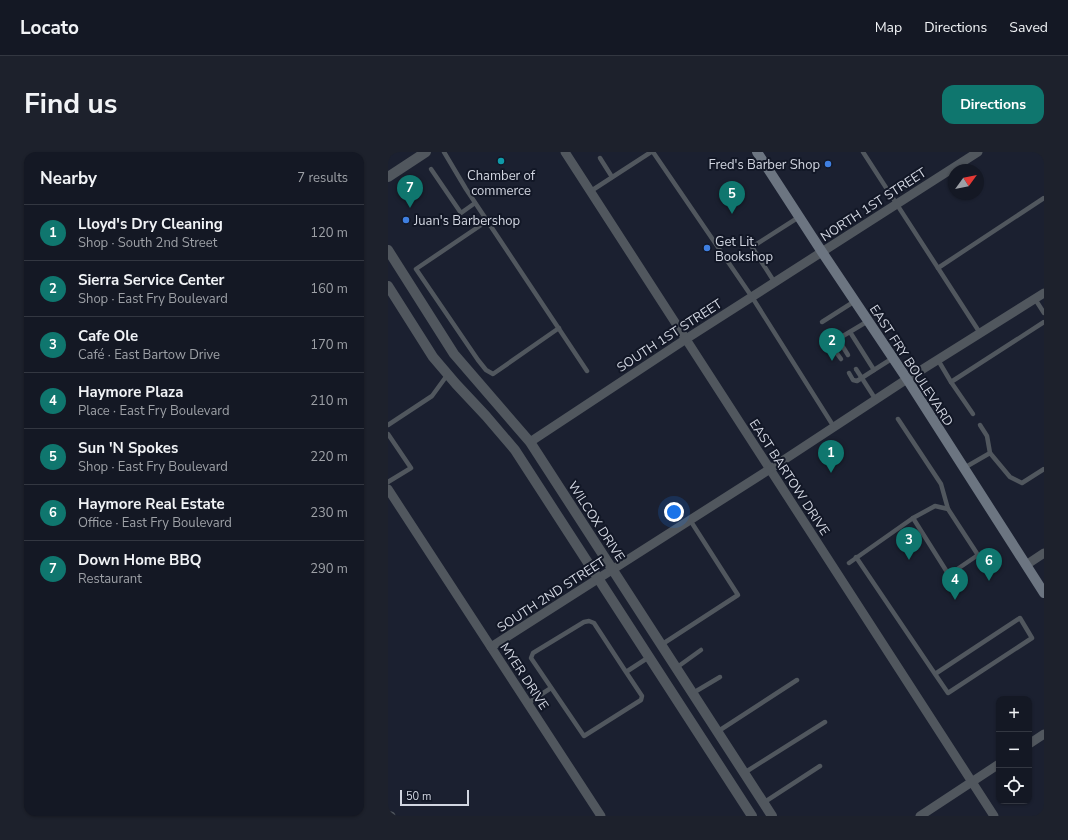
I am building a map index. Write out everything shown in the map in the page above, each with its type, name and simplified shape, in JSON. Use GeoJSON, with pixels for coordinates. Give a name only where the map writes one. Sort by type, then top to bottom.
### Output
{"type":"FeatureCollection","features":[{"type":"Feature","properties":{"kind":"main road","name":"EAST FRY BOULEVARD"},"geometry":{"type":"LineString","coordinates":[[757,152],[907,379],[1044,593]]}},
{"type":"Feature","properties":{"kind":"street"},"geometry":{"type":"LineString","coordinates":[[388,177],[426,152]]}},
{"type":"Feature","properties":{"kind":"street","name":"EAST BARTOW DRIVE"},"geometry":{"type":"LineString","coordinates":[[565,152],[994,816]]}},
{"type":"Feature","properties":{"kind":"street","name":"NORTH 1ST STREET"},"geometry":{"type":"LineString","coordinates":[[822,252],[978,152]]}},
{"type":"Feature","properties":{"kind":"street","name":"WILCOX DRIVE"},"geometry":{"type":"LineString","coordinates":[[388,250],[454,354],[530,442],[772,816]]}},
{"type":"Feature","properties":{"kind":"street","name":"SOUTH 1ST STREET"},"geometry":{"type":"LineString","coordinates":[[530,442],[686,339],[822,252]]}},
{"type":"Feature","properties":{"kind":"street"},"geometry":{"type":"LineString","coordinates":[[388,286],[434,357],[515,450],[752,816]]}},
{"type":"Feature","properties":{"kind":"street","name":"SOUTH 2ND STREET"},"geometry":{"type":"LineString","coordinates":[[491,647],[770,469],[907,379],[1044,294]]}},
{"type":"Feature","properties":{"kind":"street","name":"MYER DRIVE"},"geometry":{"type":"LineString","coordinates":[[389,492],[601,816]]}},
{"type":"Feature","properties":{"kind":"street"},"geometry":{"type":"LineString","coordinates":[[1026,565],[1044,553]]}},
{"type":"Feature","properties":{"kind":"street"},"geometry":{"type":"LineString","coordinates":[[1032,742],[1044,734]]}},
{"type":"Feature","properties":{"kind":"street"},"geometry":{"type":"LineString","coordinates":[[920,816],[996,766]]}},
{"type":"Feature","properties":{"kind":"lane"},"geometry":{"type":"LineString","coordinates":[[444,152],[475,203],[587,371]]}},
{"type":"Feature","properties":{"kind":"lane"},"geometry":{"type":"LineString","coordinates":[[591,191],[652,152],[752,297],[834,427]]}},
{"type":"Feature","properties":{"kind":"lane"},"geometry":{"type":"LineString","coordinates":[[863,152],[980,333]]}},
{"type":"Feature","properties":{"kind":"lane"},"geometry":{"type":"LineString","coordinates":[[600,158],[612,177]]}},
{"type":"Feature","properties":{"kind":"lane"},"geometry":{"type":"LineString","coordinates":[[431,169],[461,213],[475,203]]}},
{"type":"Feature","properties":{"kind":"lane"},"geometry":{"type":"LineString","coordinates":[[938,268],[1044,198]]}},
{"type":"Feature","properties":{"kind":"lane"},"geometry":{"type":"LineString","coordinates":[[775,282],[752,247],[799,217]]}},
{"type":"Feature","properties":{"kind":"lane"},"geometry":{"type":"LineString","coordinates":[[487,221],[416,269],[478,360],[486,370],[493,374],[559,328]]}},
{"type":"Feature","properties":{"kind":"lane"},"geometry":{"type":"LineString","coordinates":[[1035,299],[1044,313]]}},
{"type":"Feature","properties":{"kind":"lane"},"geometry":{"type":"LineString","coordinates":[[822,322],[855,302]]}},
{"type":"Feature","properties":{"kind":"lane"},"geometry":{"type":"LineString","coordinates":[[841,359],[830,344],[868,321]]}},
{"type":"Feature","properties":{"kind":"lane"},"geometry":{"type":"LineString","coordinates":[[951,382],[1044,322]]}},
{"type":"Feature","properties":{"kind":"lane"},"geometry":{"type":"LineString","coordinates":[[850,332],[874,370]]}},
{"type":"Feature","properties":{"kind":"lane"},"geometry":{"type":"LineString","coordinates":[[838,339],[848,355]]}},
{"type":"Feature","properties":{"kind":"lane"},"geometry":{"type":"LineString","coordinates":[[849,373],[853,380],[857,380],[893,358]]}},
{"type":"Feature","properties":{"kind":"lane"},"geometry":{"type":"LineString","coordinates":[[938,360],[973,414]]}},
{"type":"Feature","properties":{"kind":"lane"},"geometry":{"type":"LineString","coordinates":[[856,368],[876,400]]}},
{"type":"Feature","properties":{"kind":"lane"},"geometry":{"type":"LineString","coordinates":[[388,425],[432,396],[448,374]]}},
{"type":"Feature","properties":{"kind":"lane"},"geometry":{"type":"LineString","coordinates":[[898,419],[941,484],[948,509],[978,555],[953,572],[947,572],[913,518]]}},
{"type":"Feature","properties":{"kind":"lane"},"geometry":{"type":"LineString","coordinates":[[980,426],[987,436],[990,453],[1010,477],[1022,483],[1044,469]]}},
{"type":"Feature","properties":{"kind":"lane"},"geometry":{"type":"LineString","coordinates":[[388,434],[411,468],[388,482]]}},
{"type":"Feature","properties":{"kind":"lane"},"geometry":{"type":"LineString","coordinates":[[964,468],[990,453]]}},
{"type":"Feature","properties":{"kind":"lane"},"geometry":{"type":"LineString","coordinates":[[849,563],[913,518],[935,506],[948,509]]}},
{"type":"Feature","properties":{"kind":"lane"},"geometry":{"type":"LineString","coordinates":[[662,645],[738,595],[690,520]]}},
{"type":"Feature","properties":{"kind":"lane"},"geometry":{"type":"LineString","coordinates":[[856,558],[935,674],[948,693],[1032,638],[1020,618],[935,674]]}},
{"type":"Feature","properties":{"kind":"lane"},"geometry":{"type":"LineString","coordinates":[[588,621],[594,623],[626,672],[642,696],[641,700],[584,736],[531,658],[534,653],[588,621]]}},
{"type":"Feature","properties":{"kind":"lane"},"geometry":{"type":"LineString","coordinates":[[676,668],[701,650]]}},
{"type":"Feature","properties":{"kind":"lane"},"geometry":{"type":"LineString","coordinates":[[626,672],[649,657]]}},
{"type":"Feature","properties":{"kind":"lane"},"geometry":{"type":"LineString","coordinates":[[693,693],[720,677]]}},
{"type":"Feature","properties":{"kind":"lane"},"geometry":{"type":"LineString","coordinates":[[717,732],[797,680]]}},
{"type":"Feature","properties":{"kind":"lane"},"geometry":{"type":"LineString","coordinates":[[528,704],[551,688]]}},
{"type":"Feature","properties":{"kind":"lane"},"geometry":{"type":"LineString","coordinates":[[744,773],[825,722]]}},
{"type":"Feature","properties":{"kind":"lane"},"geometry":{"type":"LineString","coordinates":[[763,802],[820,766]]}},
{"type":"Feature","properties":{"kind":"place","name":"Chamber of commerce"},"geometry":{"type":"Point","coordinates":[501,161]}},
{"type":"Feature","properties":{"kind":"place","name":"Fred's Barber Shop"},"geometry":{"type":"Point","coordinates":[828,164]}},
{"type":"Feature","properties":{"kind":"place","name":"Down Home BBQ"},"geometry":{"type":"Point","coordinates":[410,208]}},
{"type":"Feature","properties":{"kind":"place","name":"Sun 'N Spokes"},"geometry":{"type":"Point","coordinates":[732,214]}},
{"type":"Feature","properties":{"kind":"place","name":"Juan's Barbershop"},"geometry":{"type":"Point","coordinates":[406,220]}},
{"type":"Feature","properties":{"kind":"place","name":"Get Lit. Bookshop"},"geometry":{"type":"Point","coordinates":[707,248]}},
{"type":"Feature","properties":{"kind":"place","name":"Sierra Service Center"},"geometry":{"type":"Point","coordinates":[832,361]}},
{"type":"Feature","properties":{"kind":"place","name":"Lloyd's Dry Cleaning"},"geometry":{"type":"Point","coordinates":[831,473]}},
{"type":"Feature","properties":{"kind":"place","name":"Cafe Ole"},"geometry":{"type":"Point","coordinates":[909,560]}},
{"type":"Feature","properties":{"kind":"place","name":"Haymore Real Estate"},"geometry":{"type":"Point","coordinates":[989,581]}},
{"type":"Feature","properties":{"kind":"place","name":"Haymore Plaza"},"geometry":{"type":"Point","coordinates":[955,600]}}]}
